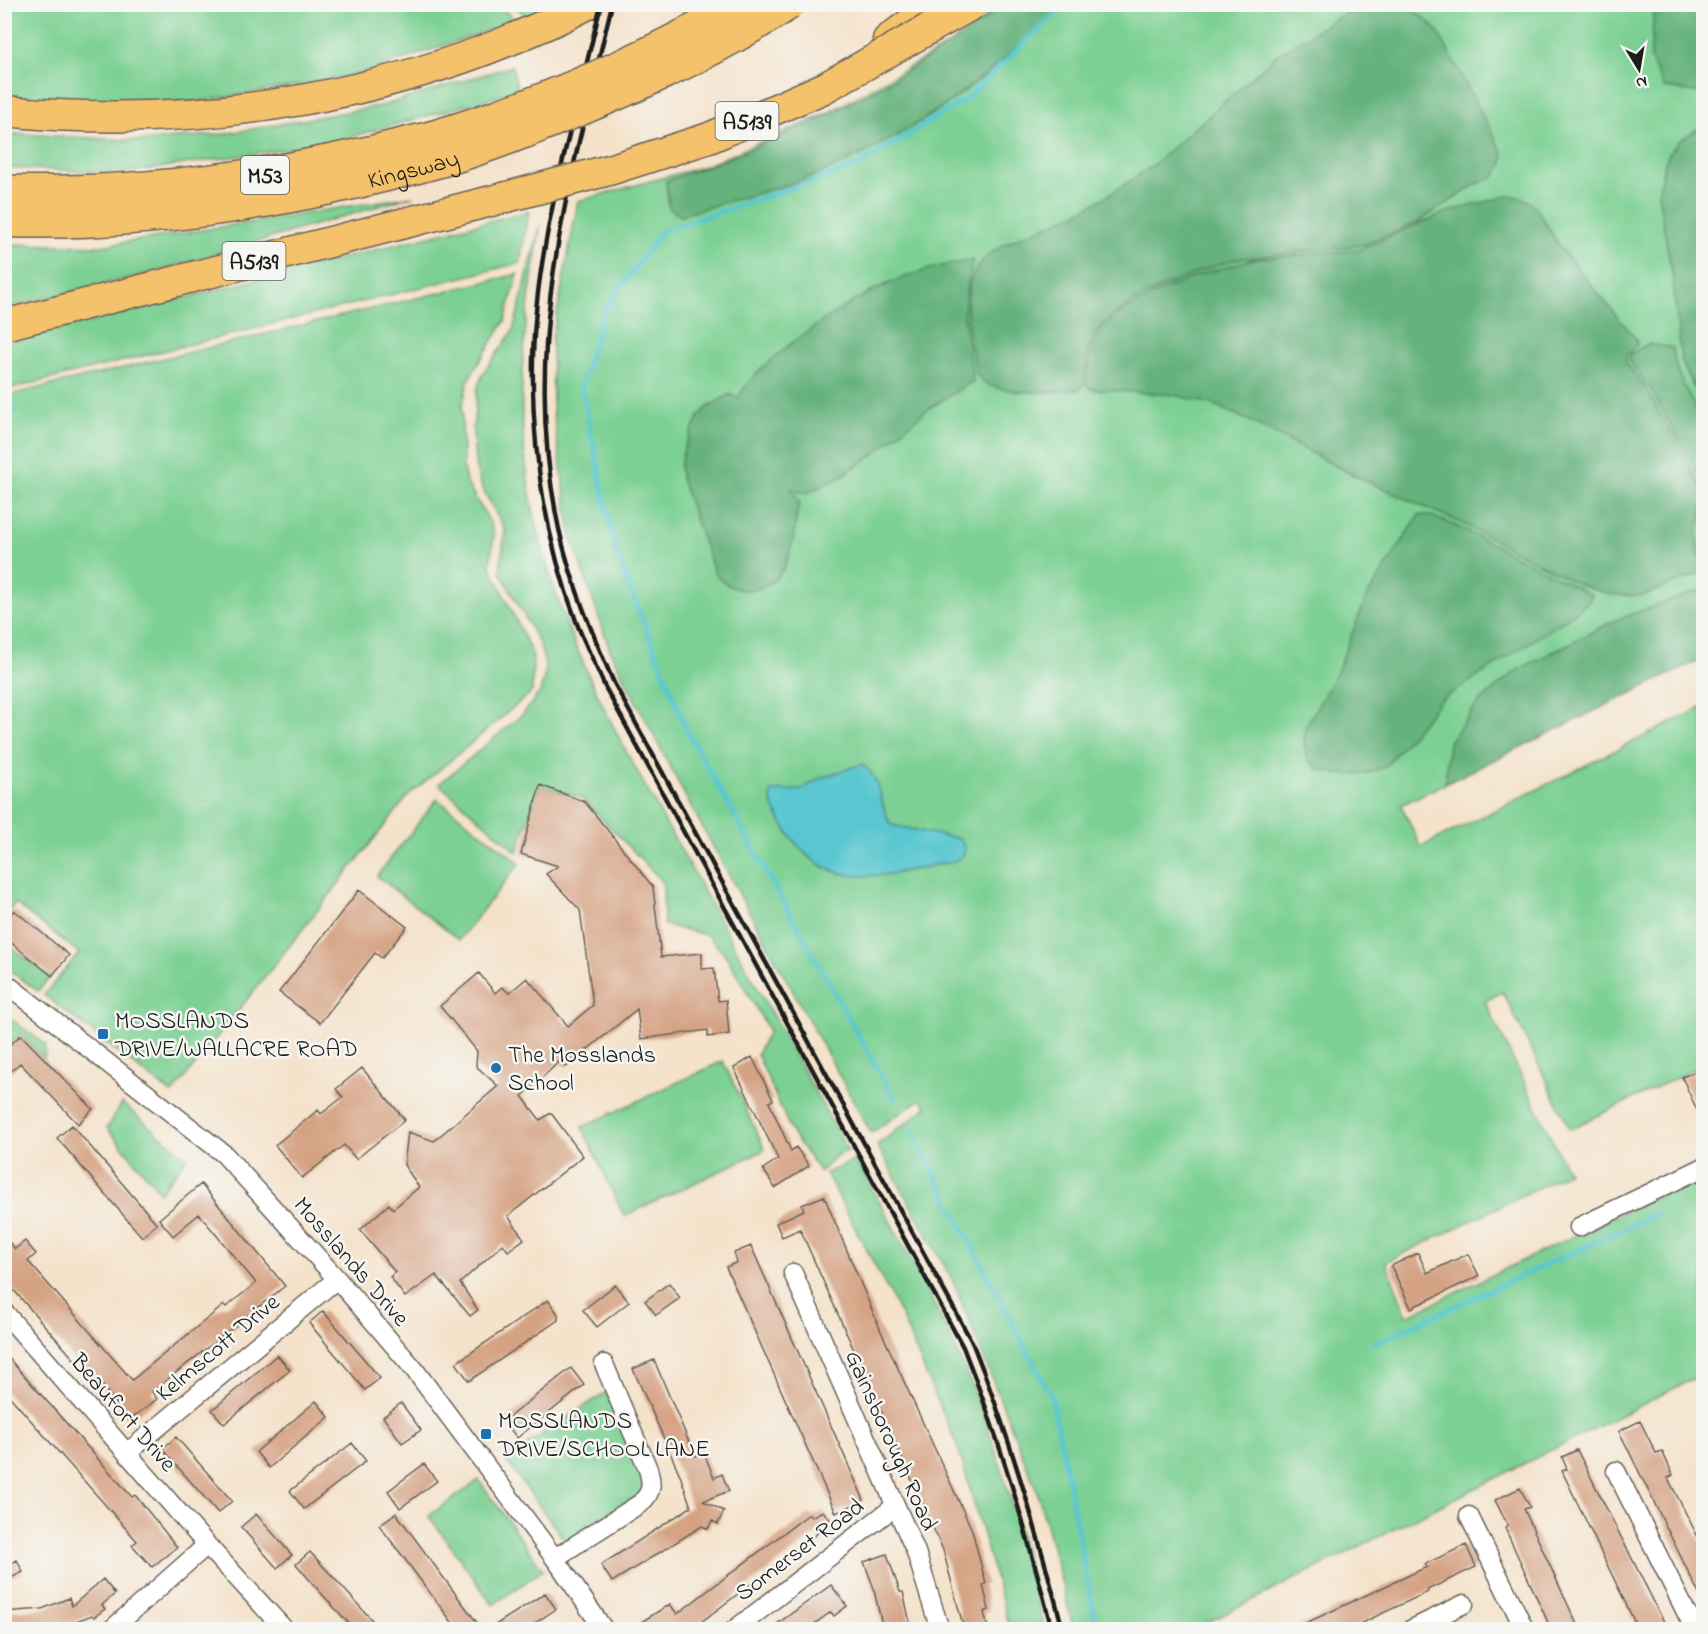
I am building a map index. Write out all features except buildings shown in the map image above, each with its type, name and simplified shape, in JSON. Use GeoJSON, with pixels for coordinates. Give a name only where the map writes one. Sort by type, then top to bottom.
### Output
{"type":"FeatureCollection","features":[{"type":"Feature","properties":{"kind":"highway"},"geometry":{"type":"LineString","coordinates":[[4,111],[120,117],[273,105],[350,90],[434,68],[495,46],[588,4]]}},
{"type":"Feature","properties":{"kind":"highway","name":"M53"},"geometry":{"type":"LineString","coordinates":[[4,192],[137,189],[240,179],[342,160],[523,121],[588,83],[678,41],[742,4]]}},
{"type":"Feature","properties":{"kind":"highway","name":"Kingsway"},"geometry":{"type":"LineString","coordinates":[[4,222],[35,223],[147,216],[250,204],[351,184],[439,163],[523,121],[604,101],[685,64],[790,4]]}},
{"type":"Feature","properties":{"kind":"highway"},"geometry":{"type":"LineString","coordinates":[[824,88],[936,4]]}},
{"type":"Feature","properties":{"kind":"highway","name":"A5139"},"geometry":{"type":"LineString","coordinates":[[4,325],[609,170],[709,138],[824,88],[973,4]]}},
{"type":"Feature","properties":{"kind":"street","name":"Mosslands Drive"},"geometry":{"type":"LineString","coordinates":[[4,982],[224,1154],[337,1278],[414,1369],[555,1558],[604,1629]]}},
{"type":"Feature","properties":{"kind":"street"},"geometry":{"type":"LineString","coordinates":[[1579,1227],[1704,1167]]}},
{"type":"Feature","properties":{"kind":"street","name":"Gainsborough Road"},"geometry":{"type":"LineString","coordinates":[[793,1273],[894,1507],[916,1552],[940,1629]]}},
{"type":"Feature","properties":{"kind":"street","name":"Kelmscott Drive"},"geometry":{"type":"LineString","coordinates":[[128,1452],[337,1278]]}},
{"type":"Feature","properties":{"kind":"street","name":"Beaufort Drive"},"geometry":{"type":"LineString","coordinates":[[4,1312],[207,1545],[285,1629]]}},
{"type":"Feature","properties":{"kind":"street"},"geometry":{"type":"LineString","coordinates":[[555,1558],[650,1495],[652,1485],[648,1468],[604,1364]]}},
{"type":"Feature","properties":{"kind":"street"},"geometry":{"type":"LineString","coordinates":[[1616,1471],[1695,1629]]}},
{"type":"Feature","properties":{"kind":"street","name":"Somerset Road"},"geometry":{"type":"LineString","coordinates":[[734,1629],[894,1507]]}},
{"type":"Feature","properties":{"kind":"street"},"geometry":{"type":"LineString","coordinates":[[1469,1516],[1525,1629]]}},
{"type":"Feature","properties":{"kind":"street"},"geometry":{"type":"LineString","coordinates":[[111,1629],[207,1545]]}},
{"type":"Feature","properties":{"kind":"street"},"geometry":{"type":"LineString","coordinates":[[1410,1629],[1464,1604]]}},
{"type":"Feature","properties":{"kind":"green space"},"geometry":{"type":"Polygon","coordinates":[[[497,4],[516,21],[354,76],[196,102],[21,102],[5,98],[4,5],[497,4]]]}},
{"type":"Feature","properties":{"kind":"green space"},"geometry":{"type":"Polygon","coordinates":[[[553,4],[527,17],[514,5],[553,4]]]}},
{"type":"Feature","properties":{"kind":"green space"},"geometry":{"type":"Polygon","coordinates":[[[1004,4],[1062,5],[976,83],[912,127],[879,146],[808,178],[776,188],[681,216],[669,208],[666,181],[756,147],[842,107],[925,60],[1004,4]]]}},
{"type":"Feature","properties":{"kind":"green space"},"geometry":{"type":"Polygon","coordinates":[[[1365,4],[1404,7],[1420,15],[1437,30],[1503,153],[1503,164],[1495,176],[1473,186],[1418,222],[1364,245],[1237,259],[1197,272],[1143,296],[1113,315],[1099,329],[1088,350],[1083,385],[1079,390],[1025,392],[1009,390],[996,388],[985,383],[978,376],[974,366],[967,317],[969,289],[976,269],[989,254],[1007,243],[1082,210],[1118,189],[1152,166],[1278,54],[1352,9],[1365,4]]]}},
{"type":"Feature","properties":{"kind":"green space"},"geometry":{"type":"Polygon","coordinates":[[[999,5],[1703,5],[1703,658],[1401,805],[1421,847],[1703,707],[1703,1065],[1570,1129],[1503,992],[1485,1001],[1568,1173],[1386,1262],[1407,1316],[1703,1174],[1703,1374],[1195,1629],[1074,1629],[1037,1491],[953,1281],[877,1145],[927,1107],[921,1099],[871,1133],[682,790],[611,653],[571,536],[553,413],[552,340],[578,201],[705,166],[828,113],[957,40],[999,5]]]}},
{"type":"Feature","properties":{"kind":"green space"},"geometry":{"type":"Polygon","coordinates":[[[1649,5],[1703,5],[1703,93],[1664,88],[1650,58],[1654,12],[1649,5]]]}},
{"type":"Feature","properties":{"kind":"green space"},"geometry":{"type":"Polygon","coordinates":[[[512,66],[518,91],[332,142],[125,173],[5,168],[5,133],[143,141],[224,134],[385,105],[512,66]]]}},
{"type":"Feature","properties":{"kind":"green space"},"geometry":{"type":"Polygon","coordinates":[[[1703,126],[1703,408],[1681,360],[1673,280],[1658,194],[1664,165],[1670,152],[1680,140],[1703,126]]]}},
{"type":"Feature","properties":{"kind":"green space"},"geometry":{"type":"Polygon","coordinates":[[[413,196],[154,272],[5,308],[4,244],[102,246],[413,196]]]}},
{"type":"Feature","properties":{"kind":"green space"},"geometry":{"type":"Polygon","coordinates":[[[1507,196],[1522,197],[1535,206],[1562,250],[1637,340],[1637,345],[1626,355],[1626,363],[1646,389],[1703,490],[1703,507],[1697,534],[1703,572],[1642,596],[1613,595],[1582,586],[1465,525],[1353,475],[1254,423],[1212,404],[1174,395],[1090,389],[1086,385],[1091,351],[1101,331],[1117,315],[1152,295],[1198,275],[1253,259],[1359,250],[1444,213],[1507,196]]]}},
{"type":"Feature","properties":{"kind":"green space"},"geometry":{"type":"Polygon","coordinates":[[[529,211],[520,263],[5,390],[5,343],[529,211]]]}},
{"type":"Feature","properties":{"kind":"green space"},"geometry":{"type":"Polygon","coordinates":[[[541,223],[523,354],[522,407],[530,492],[542,548],[559,603],[604,707],[848,1151],[837,1155],[820,1172],[792,1133],[757,1054],[769,1031],[727,957],[707,935],[664,925],[663,882],[582,798],[540,786],[517,852],[439,784],[523,714],[540,692],[546,670],[540,645],[500,571],[505,530],[482,488],[475,465],[473,430],[477,390],[483,373],[513,331],[541,223]]]}},
{"type":"Feature","properties":{"kind":"green space"},"geometry":{"type":"Polygon","coordinates":[[[973,260],[964,314],[973,381],[928,409],[872,456],[840,477],[805,494],[791,489],[799,501],[795,529],[788,558],[774,580],[763,587],[748,590],[734,588],[722,581],[715,574],[681,479],[680,467],[684,448],[699,416],[708,407],[730,394],[738,399],[747,385],[781,352],[803,334],[849,304],[869,293],[918,273],[973,260]]]}},
{"type":"Feature","properties":{"kind":"green space"},"geometry":{"type":"Polygon","coordinates":[[[518,274],[505,321],[469,378],[462,406],[463,467],[466,482],[491,524],[494,536],[490,565],[533,656],[532,692],[408,796],[172,1094],[44,995],[79,953],[15,903],[5,916],[5,396],[518,274]]]}},
{"type":"Feature","properties":{"kind":"green space"},"geometry":{"type":"Polygon","coordinates":[[[1648,344],[1673,348],[1677,371],[1703,423],[1703,482],[1649,387],[1629,361],[1630,354],[1648,344]]]}},
{"type":"Feature","properties":{"kind":"green space"},"geometry":{"type":"Polygon","coordinates":[[[1419,515],[1432,516],[1463,529],[1592,595],[1590,600],[1571,616],[1441,700],[1385,767],[1365,774],[1337,774],[1318,769],[1308,759],[1304,744],[1306,726],[1337,672],[1366,598],[1419,515]]]}},
{"type":"Feature","properties":{"kind":"green space"},"geometry":{"type":"Polygon","coordinates":[[[1703,589],[1703,658],[1445,784],[1449,742],[1478,703],[1516,671],[1615,620],[1703,589]]]}},
{"type":"Feature","properties":{"kind":"green space"},"geometry":{"type":"Polygon","coordinates":[[[437,799],[520,863],[459,940],[377,876],[437,799]]]}},
{"type":"Feature","properties":{"kind":"green space"},"geometry":{"type":"Polygon","coordinates":[[[5,942],[50,977],[38,991],[5,967],[5,942]]]}},
{"type":"Feature","properties":{"kind":"green space"},"geometry":{"type":"Polygon","coordinates":[[[4,1014],[46,1045],[44,1059],[21,1035],[8,1047],[5,1045],[4,1014]]]}},
{"type":"Feature","properties":{"kind":"green space"},"geometry":{"type":"Polygon","coordinates":[[[723,1061],[765,1150],[624,1216],[582,1127],[723,1061]]]}},
{"type":"Feature","properties":{"kind":"green space"},"geometry":{"type":"Polygon","coordinates":[[[122,1103],[187,1158],[160,1192],[107,1128],[122,1103]]]}},
{"type":"Feature","properties":{"kind":"green space"},"geometry":{"type":"Polygon","coordinates":[[[856,1160],[937,1310],[979,1403],[1007,1487],[1045,1629],[1010,1629],[959,1451],[899,1311],[826,1173],[856,1160]]]}},
{"type":"Feature","properties":{"kind":"green space"},"geometry":{"type":"Polygon","coordinates":[[[606,1392],[643,1469],[644,1488],[638,1496],[566,1542],[505,1459],[606,1392]]]}},
{"type":"Feature","properties":{"kind":"green space"},"geometry":{"type":"Polygon","coordinates":[[[479,1480],[543,1570],[493,1605],[429,1516],[479,1480]]]}},
{"type":"Feature","properties":{"kind":"water"},"geometry":{"type":"Polygon","coordinates":[[[862,764],[874,777],[891,825],[960,839],[965,848],[963,855],[954,861],[906,871],[861,876],[840,873],[820,865],[802,850],[775,810],[771,801],[772,791],[801,790],[818,779],[862,764]]]}},
{"type":"Feature","properties":{"kind":"waterway"},"geometry":{"type":"LineString","coordinates":[[894,1098],[687,731],[616,553],[581,385],[604,310],[662,231],[857,166],[966,99],[1065,4]]}},
{"type":"Feature","properties":{"kind":"waterway"},"geometry":{"type":"LineString","coordinates":[[4,411],[16,411]]}},
{"type":"Feature","properties":{"kind":"waterway"},"geometry":{"type":"LineString","coordinates":[[912,1132],[1052,1398],[1097,1630]]}},
{"type":"Feature","properties":{"kind":"waterway"},"geometry":{"type":"LineString","coordinates":[[1375,1343],[1659,1213]]}},
{"type":"Feature","properties":{"kind":"railway"},"geometry":{"type":"LineString","coordinates":[[601,4],[558,179],[541,269],[536,313],[533,357],[535,424],[542,491],[556,557],[576,621],[605,687],[963,1347],[1012,1487],[1052,1630]]}},
{"type":"Feature","properties":{"kind":"railway"},"geometry":{"type":"LineString","coordinates":[[612,4],[566,200],[547,328],[544,394],[548,460],[564,549],[583,608],[614,683],[972,1342],[999,1413],[1022,1484],[1063,1630]]}},
{"type":"Feature","properties":{"kind":"place","name":"MOSSLANDS DRIVE/WALLACRE ROAD"},"geometry":{"type":"Point","coordinates":[103,1034]}},
{"type":"Feature","properties":{"kind":"place","name":"The Mosslands School"},"geometry":{"type":"Point","coordinates":[496,1068]}},
{"type":"Feature","properties":{"kind":"place","name":"MOSSLANDS DRIVE/SCHOOL LANE"},"geometry":{"type":"Point","coordinates":[486,1434]}}]}
